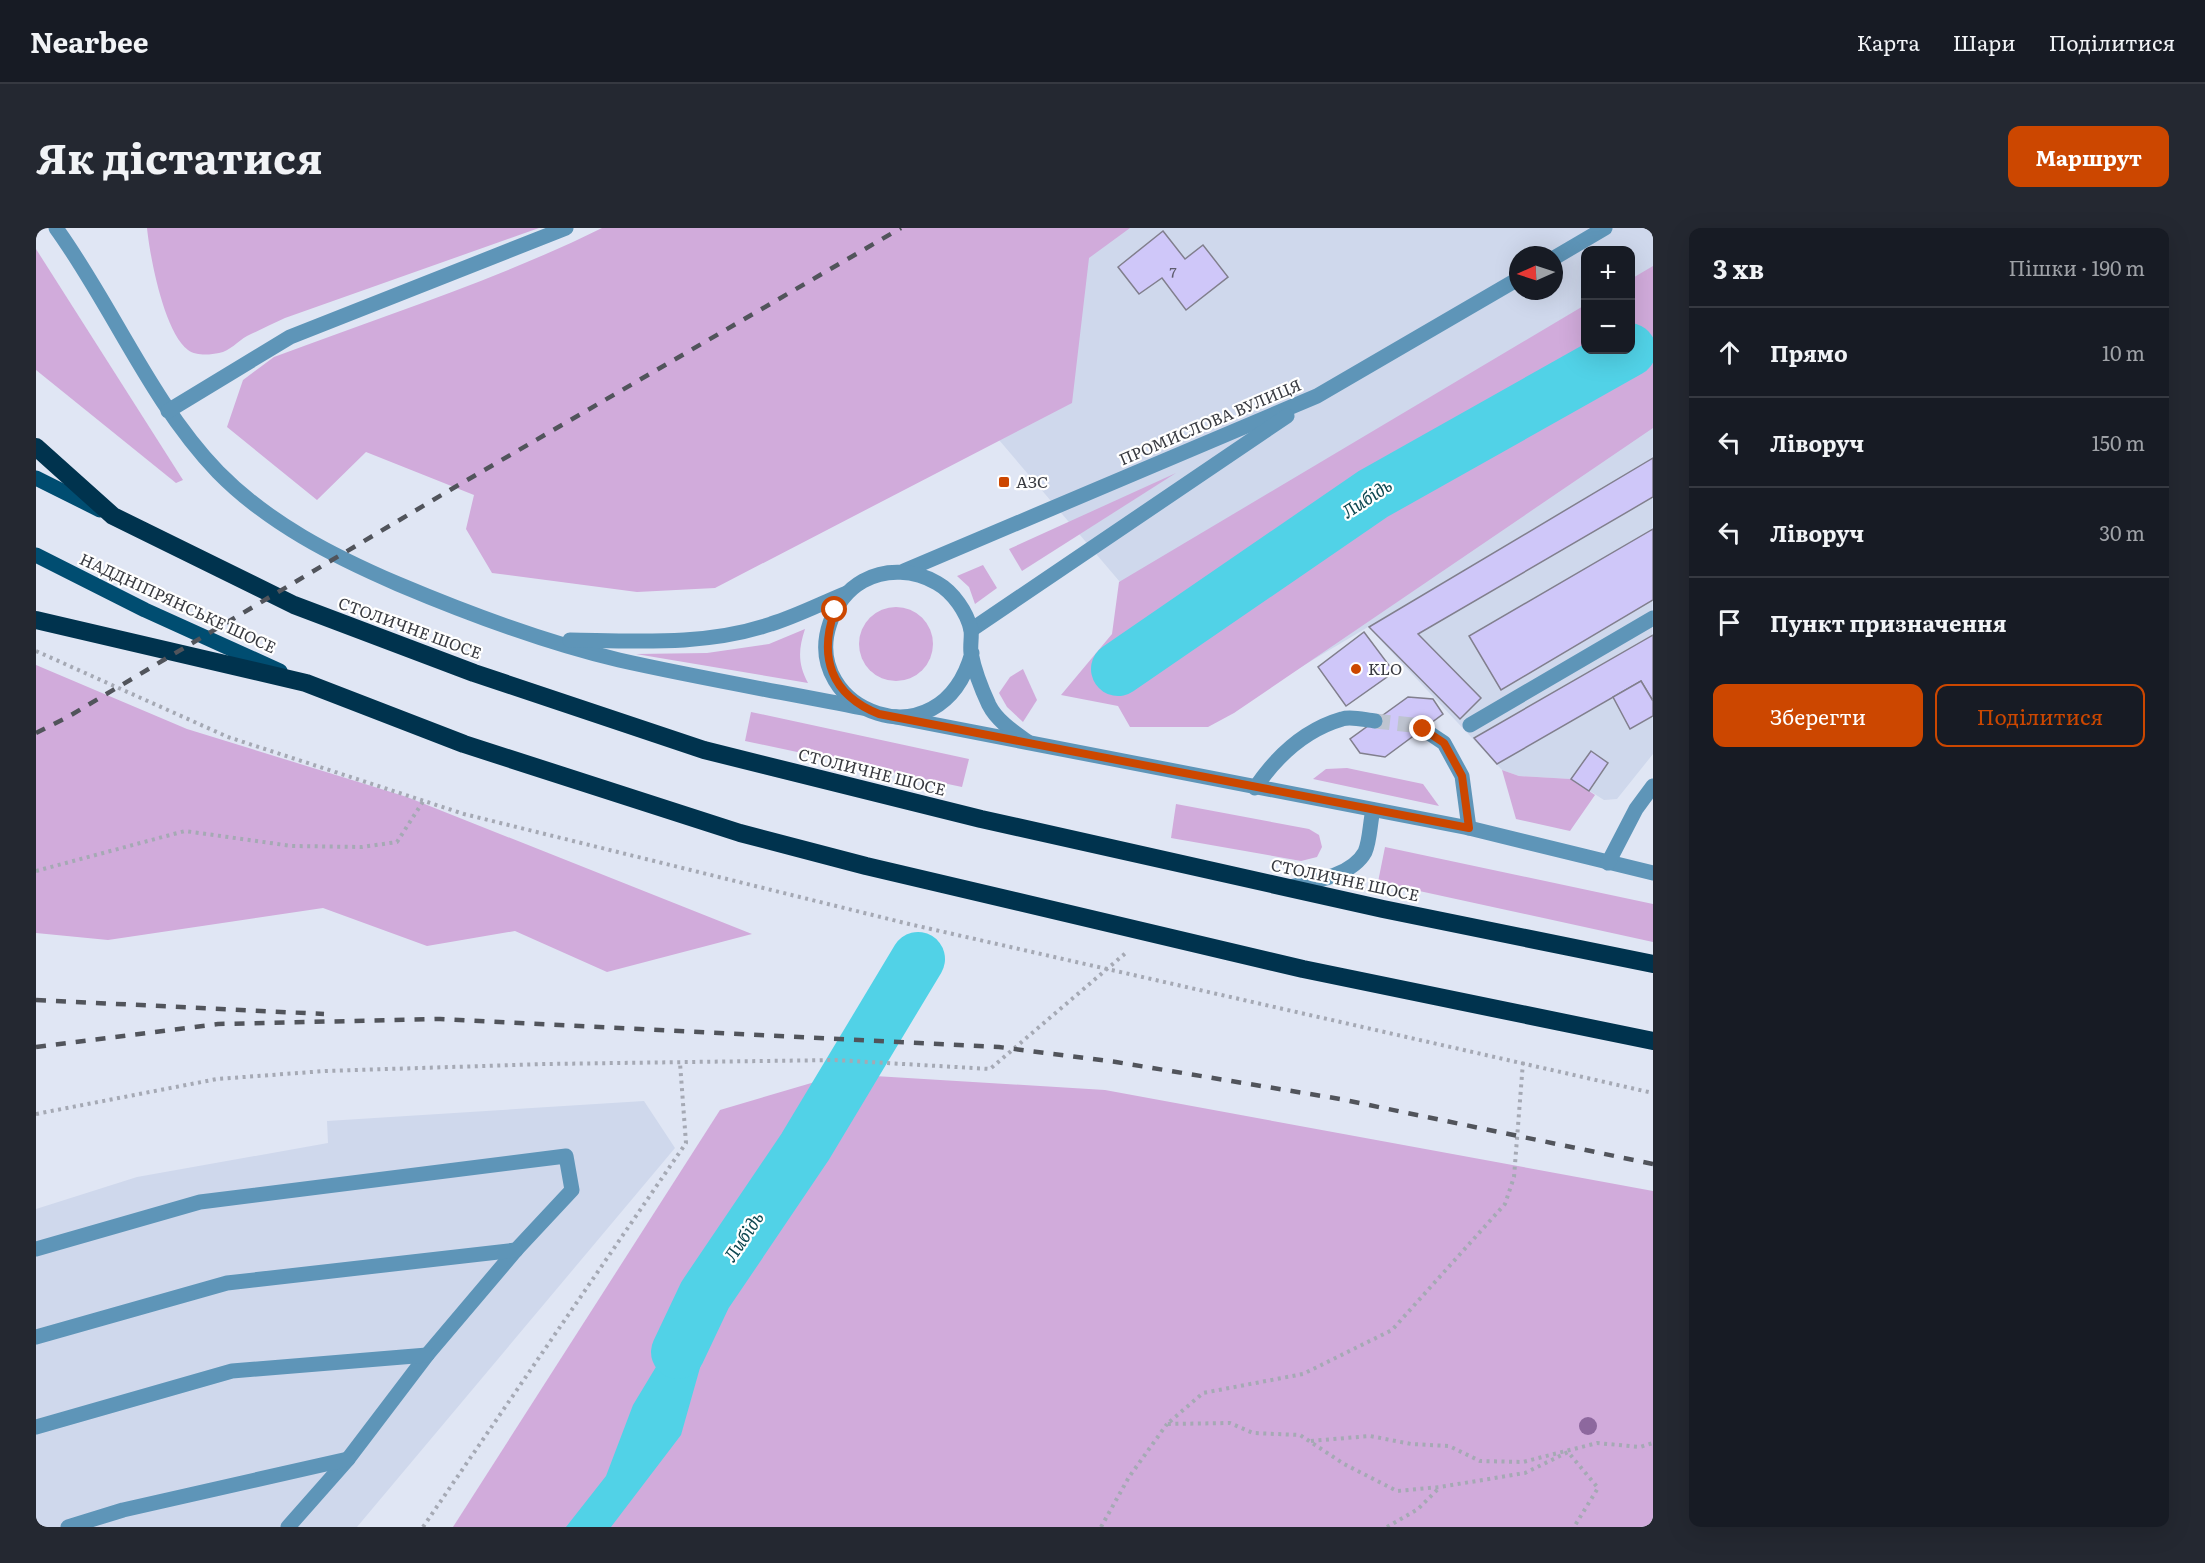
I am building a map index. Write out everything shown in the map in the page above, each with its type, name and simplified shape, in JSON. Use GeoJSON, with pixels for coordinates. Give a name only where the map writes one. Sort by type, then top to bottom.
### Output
{"type":"FeatureCollection","features":[{"type":"Feature","properties":{"kind":"highway","name":"СТОЛИЧНЕ ШОСЕ"},"geometry":{"type":"LineString","coordinates":[[36,447],[113,516],[294,605],[474,673],[704,750],[981,819],[1288,888],[1653,964]]}},
{"type":"Feature","properties":{"kind":"highway"},"geometry":{"type":"LineString","coordinates":[[36,620],[306,683],[464,744],[740,833],[866,866],[1303,969],[1653,1041]]}},
{"type":"Feature","properties":{"kind":"main road"},"geometry":{"type":"LineString","coordinates":[[36,478],[113,516]]}},
{"type":"Feature","properties":{"kind":"main road","name":"НАДДНІПРЯНСЬКЕ ШОСЕ"},"geometry":{"type":"LineString","coordinates":[[36,555],[145,610],[306,683]]}},
{"type":"Feature","properties":{"kind":"street"},"geometry":{"type":"LineString","coordinates":[[56,228],[168,411],[218,471],[259,510],[362,568],[458,609],[617,659],[862,708],[1036,747],[1469,828],[1653,873]]}},
{"type":"Feature","properties":{"kind":"street"},"geometry":{"type":"LineString","coordinates":[[168,411],[290,337],[566,228]]}},
{"type":"Feature","properties":{"kind":"street"},"geometry":{"type":"LineString","coordinates":[[1563,253],[1605,228]]}},
{"type":"Feature","properties":{"kind":"street","name":"ПРОМИСЛОВА ВУЛИЦЯ"},"geometry":{"type":"LineString","coordinates":[[904,571],[1317,396],[1509,284]]}},
{"type":"Feature","properties":{"kind":"street"},"geometry":{"type":"LineString","coordinates":[[971,630],[1317,396]]}},
{"type":"Feature","properties":{"kind":"street"},"geometry":{"type":"LineString","coordinates":[[552,640],[663,642],[720,636],[770,624],[848,592],[874,577],[904,571],[922,575],[939,584],[954,596],[971,630],[972,653],[990,706],[1008,728],[1036,747]]}},
{"type":"Feature","properties":{"kind":"street"},"geometry":{"type":"LineString","coordinates":[[848,592],[835,610],[827,631],[827,654],[833,675],[845,693],[862,708]]}},
{"type":"Feature","properties":{"kind":"street"},"geometry":{"type":"LineString","coordinates":[[1470,725],[1653,618]]}},
{"type":"Feature","properties":{"kind":"street"},"geometry":{"type":"LineString","coordinates":[[896,717],[917,715],[937,707],[954,693],[966,674],[972,653]]}},
{"type":"Feature","properties":{"kind":"street"},"geometry":{"type":"LineString","coordinates":[[1256,788],[1270,767],[1295,742],[1343,718],[1375,722]]}},
{"type":"Feature","properties":{"kind":"street"},"geometry":{"type":"LineString","coordinates":[[1423,729],[1444,743],[1462,776],[1469,828]]}},
{"type":"Feature","properties":{"kind":"street"},"geometry":{"type":"LineString","coordinates":[[1608,862],[1636,808],[1653,786]]}},
{"type":"Feature","properties":{"kind":"street"},"geometry":{"type":"LineString","coordinates":[[1288,888],[1330,879],[1364,852],[1373,810]]}},
{"type":"Feature","properties":{"kind":"street"},"geometry":{"type":"LineString","coordinates":[[36,1249],[200,1202],[566,1156],[572,1190],[516,1250],[428,1355],[348,1460],[288,1527]]}},
{"type":"Feature","properties":{"kind":"street"},"geometry":{"type":"LineString","coordinates":[[36,1337],[227,1283],[516,1250]]}},
{"type":"Feature","properties":{"kind":"street"},"geometry":{"type":"LineString","coordinates":[[36,1427],[232,1371],[428,1355]]}},
{"type":"Feature","properties":{"kind":"street"},"geometry":{"type":"LineString","coordinates":[[68,1527],[123,1510],[348,1460]]}},
{"type":"Feature","properties":{"kind":"path"},"geometry":{"type":"LineString","coordinates":[[36,651],[228,737],[464,814],[790,895],[1107,970],[1653,1093]]}},
{"type":"Feature","properties":{"kind":"path"},"geometry":{"type":"LineString","coordinates":[[36,871],[185,831],[292,846],[362,847],[397,842],[424,800]]}},
{"type":"Feature","properties":{"kind":"path"},"geometry":{"type":"LineString","coordinates":[[36,1114],[217,1079],[325,1071],[835,1060],[990,1069],[1107,970],[1148,932]]}},
{"type":"Feature","properties":{"kind":"path"},"geometry":{"type":"LineString","coordinates":[[1101,1527],[1129,1477],[1167,1424],[1203,1393],[1303,1374],[1392,1330],[1504,1204],[1514,1177],[1523,1062]]}},
{"type":"Feature","properties":{"kind":"path"},"geometry":{"type":"LineString","coordinates":[[423,1527],[686,1143],[680,1063]]}},
{"type":"Feature","properties":{"kind":"path"},"geometry":{"type":"LineString","coordinates":[[1167,1424],[1230,1423],[1253,1433],[1300,1435],[1344,1464],[1397,1491],[1440,1487],[1525,1473],[1568,1452]]}},
{"type":"Feature","properties":{"kind":"path"},"geometry":{"type":"LineString","coordinates":[[1310,1441],[1370,1436],[1412,1444],[1449,1446],[1480,1461],[1523,1462],[1597,1443],[1640,1448],[1653,1443]]}},
{"type":"Feature","properties":{"kind":"path"},"geometry":{"type":"LineString","coordinates":[[1568,1452],[1598,1488],[1574,1527]]}},
{"type":"Feature","properties":{"kind":"path"},"geometry":{"type":"LineString","coordinates":[[1387,1527],[1418,1509],[1440,1487]]}},
{"type":"Feature","properties":{"kind":"shaded area"},"geometry":{"type":"Polygon","coordinates":[[[147,228],[539,228],[285,318],[247,336],[227,350],[207,355],[188,350],[179,341],[172,327],[155,275],[147,228]]]}},
{"type":"Feature","properties":{"kind":"shaded area"},"geometry":{"type":"Polygon","coordinates":[[[602,228],[1130,228],[1089,258],[1072,403],[715,588],[637,592],[492,573],[466,529],[474,495],[366,452],[317,500],[227,427],[243,380],[274,357],[481,281],[602,228]]]}},
{"type":"Feature","properties":{"kind":"shaded area"},"geometry":{"type":"Polygon","coordinates":[[[776,228],[1653,228],[1653,754],[1617,799],[1604,800],[1571,779],[1519,776],[1502,770],[1368,627],[1229,710],[896,319],[776,228]]]}},
{"type":"Feature","properties":{"kind":"shaded area"},"geometry":{"type":"Polygon","coordinates":[[[36,249],[183,480],[176,483],[36,370],[36,249]]]}},
{"type":"Feature","properties":{"kind":"shaded area"},"geometry":{"type":"Polygon","coordinates":[[[1653,266],[1653,428],[1234,713],[1208,727],[1130,727],[1118,706],[1061,695],[1112,634],[1119,582],[1581,307],[1581,354],[1635,354],[1635,277],[1653,266]]]}},
{"type":"Feature","properties":{"kind":"shaded area"},"geometry":{"type":"Polygon","coordinates":[[[1176,473],[1022,571],[1009,549],[1176,473]]]}},
{"type":"Feature","properties":{"kind":"shaded area"},"geometry":{"type":"Polygon","coordinates":[[[983,565],[997,588],[975,604],[969,587],[957,576],[983,565]]]}},
{"type":"Feature","properties":{"kind":"shaded area"},"geometry":{"type":"Polygon","coordinates":[[[896,607],[917,613],[927,623],[933,644],[927,665],[917,675],[896,681],[875,675],[865,665],[859,644],[865,623],[875,613],[896,607]]]}},
{"type":"Feature","properties":{"kind":"shaded area"},"geometry":{"type":"Polygon","coordinates":[[[805,629],[800,657],[802,670],[808,683],[636,654],[707,653],[769,644],[805,629]]]}},
{"type":"Feature","properties":{"kind":"shaded area"},"geometry":{"type":"Polygon","coordinates":[[[36,665],[187,729],[407,797],[752,934],[607,972],[515,931],[427,946],[323,908],[108,940],[36,933],[36,665]]]}},
{"type":"Feature","properties":{"kind":"shaded area"},"geometry":{"type":"Polygon","coordinates":[[[1023,669],[1037,700],[1023,722],[1007,707],[999,693],[1010,677],[1023,669]]]}},
{"type":"Feature","properties":{"kind":"shaded area"},"geometry":{"type":"Polygon","coordinates":[[[751,712],[969,759],[962,787],[745,741],[751,712]]]}},
{"type":"Feature","properties":{"kind":"shaded area"},"geometry":{"type":"Polygon","coordinates":[[[1347,768],[1423,784],[1439,806],[1313,779],[1326,769],[1347,768]]]}},
{"type":"Feature","properties":{"kind":"shaded area"},"geometry":{"type":"Polygon","coordinates":[[[1502,770],[1519,776],[1571,779],[1595,795],[1570,831],[1516,819],[1502,770]]]}},
{"type":"Feature","properties":{"kind":"shaded area"},"geometry":{"type":"Polygon","coordinates":[[[1176,804],[1309,829],[1319,835],[1322,847],[1317,857],[1301,861],[1171,838],[1176,804]]]}},
{"type":"Feature","properties":{"kind":"shaded area"},"geometry":{"type":"Polygon","coordinates":[[[1385,847],[1653,904],[1653,942],[1378,882],[1385,847]]]}},
{"type":"Feature","properties":{"kind":"shaded area"},"geometry":{"type":"Polygon","coordinates":[[[842,1074],[1105,1090],[1653,1191],[1653,1527],[453,1527],[720,1110],[842,1074]]]}},
{"type":"Feature","properties":{"kind":"shaded area"},"geometry":{"type":"Polygon","coordinates":[[[644,1101],[675,1148],[357,1527],[36,1527],[36,1209],[137,1177],[328,1143],[327,1121],[644,1101]]]}},
{"type":"Feature","properties":{"kind":"water"},"geometry":{"type":"Polygon","coordinates":[[[703,1279],[720,1297],[681,1435],[611,1527],[566,1527],[606,1476],[633,1405],[674,1337],[703,1279]]]}},
{"type":"Feature","properties":{"kind":"building"},"geometry":{"type":"Polygon","coordinates":[[[1163,231],[1185,259],[1203,245],[1228,277],[1186,310],[1162,278],[1139,294],[1118,267],[1163,231]]]}},
{"type":"Feature","properties":{"kind":"building"},"geometry":{"type":"Polygon","coordinates":[[[1653,458],[1653,497],[1418,634],[1481,698],[1460,719],[1369,627],[1653,458]]]}},
{"type":"Feature","properties":{"kind":"building"},"geometry":{"type":"Polygon","coordinates":[[[1653,529],[1653,600],[1501,690],[1469,636],[1653,529]]]}},
{"type":"Feature","properties":{"kind":"building","name":"KLO"},"geometry":{"type":"Polygon","coordinates":[[[1364,632],[1394,672],[1346,706],[1318,667],[1364,632]]]}},
{"type":"Feature","properties":{"kind":"building"},"geometry":{"type":"Polygon","coordinates":[[[1653,635],[1653,701],[1641,681],[1497,764],[1474,738],[1653,635]]]}},
{"type":"Feature","properties":{"kind":"building"},"geometry":{"type":"Polygon","coordinates":[[[1641,681],[1653,701],[1653,716],[1630,729],[1613,697],[1641,681]]]}},
{"type":"Feature","properties":{"kind":"building"},"geometry":{"type":"Polygon","coordinates":[[[1408,697],[1433,699],[1443,714],[1385,757],[1360,753],[1350,739],[1408,697]]]}},
{"type":"Feature","properties":{"kind":"building"},"geometry":{"type":"Polygon","coordinates":[[[1591,751],[1608,763],[1589,791],[1571,779],[1591,751]]]}},
{"type":"Feature","properties":{"kind":"waterway","name":"Либідь"},"geometry":{"type":"LineString","coordinates":[[1118,669],[1373,494],[1622,354]]}},
{"type":"Feature","properties":{"kind":"waterway","name":"Либідь"},"geometry":{"type":"LineString","coordinates":[[678,1352],[705,1295],[805,1147],[918,959]]}},
{"type":"Feature","properties":{"kind":"tunnel"},"geometry":{"type":"LineString","coordinates":[[1375,721],[1412,725],[1423,729]]}},
{"type":"Feature","properties":{"kind":"railway"},"geometry":{"type":"LineString","coordinates":[[36,733],[66,718],[450,490],[901,228]]}},
{"type":"Feature","properties":{"kind":"railway"},"geometry":{"type":"LineString","coordinates":[[36,1000],[324,1014]]}},
{"type":"Feature","properties":{"kind":"railway"},"geometry":{"type":"LineString","coordinates":[[36,1047],[218,1024],[440,1019],[999,1047],[1116,1062],[1340,1099],[1653,1164]]}},
{"type":"Feature","properties":{"kind":"place","name":"АЗС"},"geometry":{"type":"Point","coordinates":[1004,482]}},
{"type":"Feature","properties":{"kind":"place","name":"KLO"},"geometry":{"type":"Point","coordinates":[1356,669]}},
{"type":"Feature","properties":{"kind":"route"},"geometry":{"type":"LineString","coordinates":[[835,610],[827,631],[827,654],[833,675],[845,693],[862,708],[879,714],[1036,747],[1469,828],[1462,776],[1444,743],[1423,729]]}}]}
